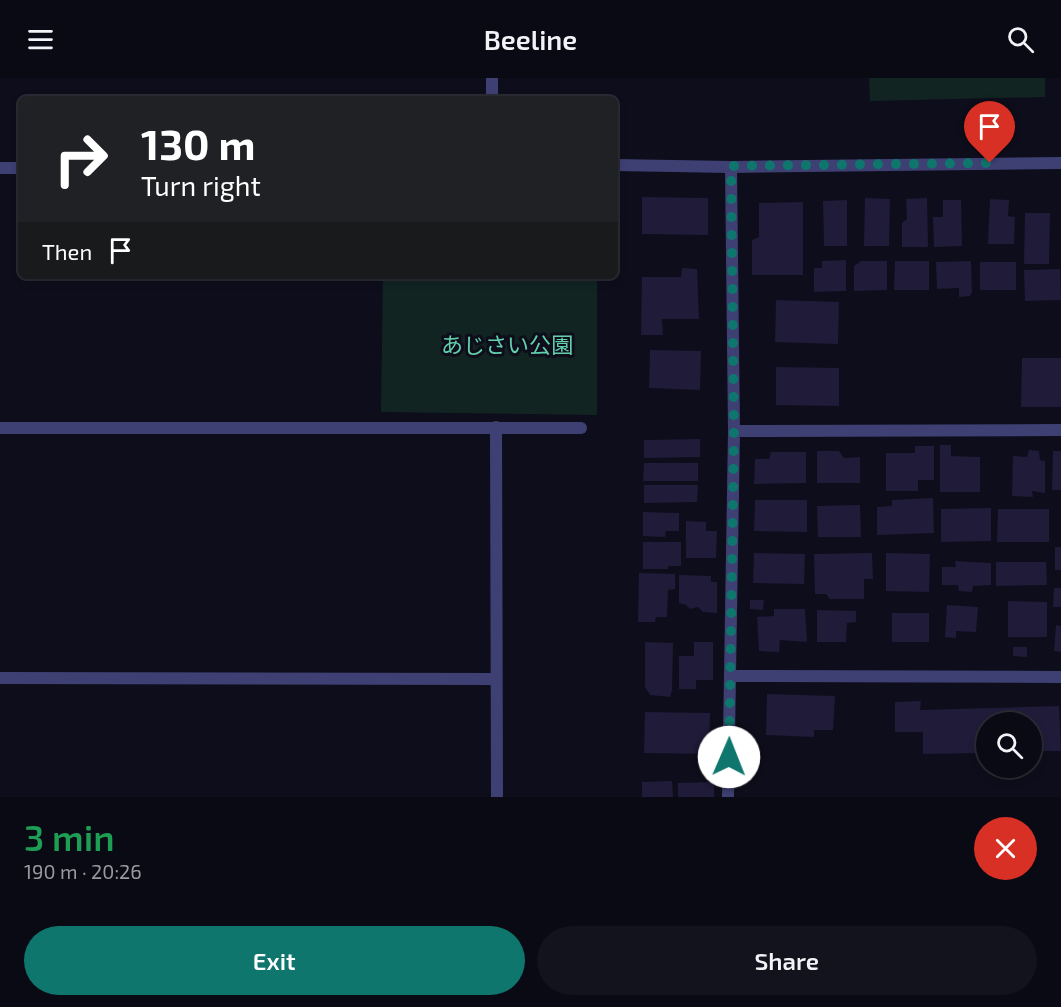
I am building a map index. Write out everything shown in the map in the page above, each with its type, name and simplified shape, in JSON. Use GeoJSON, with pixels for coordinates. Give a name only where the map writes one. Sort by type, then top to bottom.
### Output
{"type":"FeatureCollection","features":[{"type":"Feature","properties":{"kind":"street"},"geometry":{"type":"LineString","coordinates":[[492,78],[492,96]]}},
{"type":"Feature","properties":{"kind":"street"},"geometry":{"type":"LineString","coordinates":[[618,165],[1061,163]]}},
{"type":"Feature","properties":{"kind":"street"},"geometry":{"type":"LineString","coordinates":[[728,797],[734,431],[731,166]]}},
{"type":"Feature","properties":{"kind":"street"},"geometry":{"type":"LineString","coordinates":[[0,168],[18,168]]}},
{"type":"Feature","properties":{"kind":"street"},"geometry":{"type":"LineString","coordinates":[[496,427],[497,797]]}},
{"type":"Feature","properties":{"kind":"street"},"geometry":{"type":"LineString","coordinates":[[0,428],[581,428]]}},
{"type":"Feature","properties":{"kind":"street"},"geometry":{"type":"LineString","coordinates":[[734,431],[1061,430]]}},
{"type":"Feature","properties":{"kind":"street"},"geometry":{"type":"LineString","coordinates":[[730,676],[1061,677]]}},
{"type":"Feature","properties":{"kind":"street"},"geometry":{"type":"LineString","coordinates":[[0,678],[496,679]]}},
{"type":"Feature","properties":{"kind":"green space"},"geometry":{"type":"Polygon","coordinates":[[[869,78],[1045,78],[1045,97],[870,101],[869,78]]]}},
{"type":"Feature","properties":{"kind":"green space","name":"あじさい公園"},"geometry":{"type":"Polygon","coordinates":[[[383,279],[597,279],[597,415],[381,412],[383,279]]]}},
{"type":"Feature","properties":{"kind":"building"},"geometry":{"type":"Polygon","coordinates":[[[642,197],[708,198],[708,235],[642,234],[642,197]]]}},
{"type":"Feature","properties":{"kind":"building"},"geometry":{"type":"Polygon","coordinates":[[[865,198],[890,199],[889,246],[864,246],[865,198]]]}},
{"type":"Feature","properties":{"kind":"building"},"geometry":{"type":"Polygon","coordinates":[[[927,198],[928,247],[902,247],[902,223],[907,219],[906,199],[927,198]]]}},
{"type":"Feature","properties":{"kind":"building"},"geometry":{"type":"Polygon","coordinates":[[[990,199],[1009,200],[1008,216],[1015,217],[1014,244],[988,244],[990,199]]]}},
{"type":"Feature","properties":{"kind":"building"},"geometry":{"type":"Polygon","coordinates":[[[847,200],[847,246],[824,246],[823,201],[847,200]]]}},
{"type":"Feature","properties":{"kind":"building"},"geometry":{"type":"Polygon","coordinates":[[[943,200],[961,200],[962,246],[934,247],[933,217],[943,217],[943,200]]]}},
{"type":"Feature","properties":{"kind":"building"},"geometry":{"type":"Polygon","coordinates":[[[803,202],[803,275],[752,275],[752,240],[759,237],[759,203],[803,202]]]}},
{"type":"Feature","properties":{"kind":"building"},"geometry":{"type":"Polygon","coordinates":[[[1025,213],[1050,213],[1049,264],[1024,264],[1025,213]]]}},
{"type":"Feature","properties":{"kind":"building"},"geometry":{"type":"Polygon","coordinates":[[[846,260],[846,291],[814,292],[814,268],[822,268],[822,261],[846,260]]]}},
{"type":"Feature","properties":{"kind":"building"},"geometry":{"type":"Polygon","coordinates":[[[861,261],[887,261],[887,290],[854,291],[854,266],[861,261]]]}},
{"type":"Feature","properties":{"kind":"building"},"geometry":{"type":"Polygon","coordinates":[[[895,261],[929,261],[929,290],[894,290],[895,261]]]}},
{"type":"Feature","properties":{"kind":"building"},"geometry":{"type":"Polygon","coordinates":[[[971,261],[972,292],[970,296],[959,297],[959,288],[937,289],[936,262],[971,261]]]}},
{"type":"Feature","properties":{"kind":"building"},"geometry":{"type":"Polygon","coordinates":[[[980,262],[1016,262],[1016,290],[980,290],[980,262]]]}},
{"type":"Feature","properties":{"kind":"building"},"geometry":{"type":"Polygon","coordinates":[[[682,268],[697,269],[699,319],[662,319],[663,335],[641,335],[642,277],[681,277],[682,268]]]}},
{"type":"Feature","properties":{"kind":"building"},"geometry":{"type":"Polygon","coordinates":[[[1060,269],[1061,300],[1025,301],[1024,270],[1060,269]]]}},
{"type":"Feature","properties":{"kind":"building"},"geometry":{"type":"Polygon","coordinates":[[[776,300],[839,302],[838,344],[775,342],[776,300]]]}},
{"type":"Feature","properties":{"kind":"building"},"geometry":{"type":"Polygon","coordinates":[[[650,350],[701,351],[700,390],[649,388],[650,350]]]}},
{"type":"Feature","properties":{"kind":"building"},"geometry":{"type":"Polygon","coordinates":[[[1022,358],[1061,358],[1061,407],[1021,407],[1022,358]]]}},
{"type":"Feature","properties":{"kind":"building"},"geometry":{"type":"Polygon","coordinates":[[[776,367],[839,368],[839,406],[776,405],[776,367]]]}},
{"type":"Feature","properties":{"kind":"building"},"geometry":{"type":"Polygon","coordinates":[[[700,439],[700,457],[644,458],[644,440],[700,439]]]}},
{"type":"Feature","properties":{"kind":"building"},"geometry":{"type":"Polygon","coordinates":[[[940,445],[951,445],[951,456],[980,457],[980,492],[940,492],[940,445]]]}},
{"type":"Feature","properties":{"kind":"building"},"geometry":{"type":"Polygon","coordinates":[[[915,446],[934,446],[934,480],[918,480],[918,491],[886,491],[886,453],[915,453],[915,446]]]}},
{"type":"Feature","properties":{"kind":"building"},"geometry":{"type":"Polygon","coordinates":[[[1029,450],[1039,451],[1040,460],[1045,461],[1045,493],[1032,491],[1033,497],[1012,496],[1013,456],[1027,457],[1029,450]]]}},
{"type":"Feature","properties":{"kind":"building"},"geometry":{"type":"Polygon","coordinates":[[[817,451],[839,451],[844,458],[860,457],[860,483],[817,483],[817,451]]]}},
{"type":"Feature","properties":{"kind":"building"},"geometry":{"type":"Polygon","coordinates":[[[1053,451],[1061,451],[1061,490],[1052,490],[1053,451]]]}},
{"type":"Feature","properties":{"kind":"building"},"geometry":{"type":"Polygon","coordinates":[[[771,452],[806,452],[806,483],[754,484],[755,459],[769,459],[771,452]]]}},
{"type":"Feature","properties":{"kind":"building"},"geometry":{"type":"Polygon","coordinates":[[[644,463],[698,463],[698,481],[643,481],[644,463]]]}},
{"type":"Feature","properties":{"kind":"building"},"geometry":{"type":"Polygon","coordinates":[[[644,485],[698,485],[697,502],[644,503],[644,485]]]}},
{"type":"Feature","properties":{"kind":"building"},"geometry":{"type":"Polygon","coordinates":[[[933,498],[934,533],[877,535],[877,507],[892,506],[892,500],[933,498]]]}},
{"type":"Feature","properties":{"kind":"building"},"geometry":{"type":"Polygon","coordinates":[[[755,500],[807,500],[807,532],[754,531],[755,500]]]}},
{"type":"Feature","properties":{"kind":"building"},"geometry":{"type":"Polygon","coordinates":[[[860,505],[861,537],[818,537],[817,506],[860,505]]]}},
{"type":"Feature","properties":{"kind":"building"},"geometry":{"type":"Polygon","coordinates":[[[991,508],[991,541],[941,542],[941,509],[991,508]]]}},
{"type":"Feature","properties":{"kind":"building"},"geometry":{"type":"Polygon","coordinates":[[[998,509],[1049,509],[1049,542],[997,542],[998,509]]]}},
{"type":"Feature","properties":{"kind":"building"},"geometry":{"type":"Polygon","coordinates":[[[643,512],[679,513],[679,531],[666,531],[665,537],[643,536],[643,512]]]}},
{"type":"Feature","properties":{"kind":"building"},"geometry":{"type":"Polygon","coordinates":[[[686,521],[706,522],[706,531],[717,531],[716,558],[686,558],[686,521]]]}},
{"type":"Feature","properties":{"kind":"building"},"geometry":{"type":"Polygon","coordinates":[[[643,542],[681,542],[681,566],[668,566],[668,569],[643,569],[643,542]]]}},
{"type":"Feature","properties":{"kind":"building"},"geometry":{"type":"Polygon","coordinates":[[[1055,547],[1061,547],[1061,570],[1055,570],[1055,547]]]}},
{"type":"Feature","properties":{"kind":"building"},"geometry":{"type":"Polygon","coordinates":[[[754,553],[805,554],[804,584],[753,583],[754,553]]]}},
{"type":"Feature","properties":{"kind":"building"},"geometry":{"type":"Polygon","coordinates":[[[872,553],[873,579],[864,579],[864,599],[830,599],[826,594],[815,594],[814,554],[872,553]]]}},
{"type":"Feature","properties":{"kind":"building"},"geometry":{"type":"Polygon","coordinates":[[[886,553],[930,554],[929,592],[886,591],[886,553]]]}},
{"type":"Feature","properties":{"kind":"building"},"geometry":{"type":"Polygon","coordinates":[[[955,561],[991,563],[991,585],[973,586],[972,592],[959,591],[958,585],[942,585],[942,567],[956,567],[955,561]]]}},
{"type":"Feature","properties":{"kind":"building"},"geometry":{"type":"Polygon","coordinates":[[[996,562],[1046,562],[1047,585],[996,586],[996,562]]]}},
{"type":"Feature","properties":{"kind":"building"},"geometry":{"type":"Polygon","coordinates":[[[639,573],[675,574],[675,589],[668,590],[667,617],[656,617],[655,622],[638,622],[639,573]]]}},
{"type":"Feature","properties":{"kind":"building"},"geometry":{"type":"Polygon","coordinates":[[[679,575],[711,576],[711,582],[717,582],[717,613],[703,612],[698,607],[690,609],[679,603],[679,575]]]}},
{"type":"Feature","properties":{"kind":"building"},"geometry":{"type":"Polygon","coordinates":[[[1054,588],[1061,588],[1061,607],[1053,607],[1054,588]]]}},
{"type":"Feature","properties":{"kind":"building"},"geometry":{"type":"Polygon","coordinates":[[[750,600],[764,600],[763,610],[750,609],[750,600]]]}},
{"type":"Feature","properties":{"kind":"building"},"geometry":{"type":"Polygon","coordinates":[[[1008,601],[1047,602],[1047,637],[1008,637],[1008,601]]]}},
{"type":"Feature","properties":{"kind":"building"},"geometry":{"type":"Polygon","coordinates":[[[947,605],[978,607],[976,632],[956,631],[956,638],[945,637],[947,605]]]}},
{"type":"Feature","properties":{"kind":"building"},"geometry":{"type":"Polygon","coordinates":[[[774,609],[805,609],[807,642],[780,640],[779,652],[759,651],[757,617],[774,616],[774,609]]]}},
{"type":"Feature","properties":{"kind":"building"},"geometry":{"type":"Polygon","coordinates":[[[817,610],[856,611],[856,622],[847,623],[846,642],[817,642],[817,610]]]}},
{"type":"Feature","properties":{"kind":"building"},"geometry":{"type":"Polygon","coordinates":[[[892,613],[929,613],[929,642],[892,642],[892,613]]]}},
{"type":"Feature","properties":{"kind":"building"},"geometry":{"type":"Polygon","coordinates":[[[1056,625],[1061,626],[1061,652],[1054,651],[1056,625]]]}},
{"type":"Feature","properties":{"kind":"building"},"geometry":{"type":"Polygon","coordinates":[[[645,642],[673,643],[670,697],[650,695],[645,687],[645,642]]]}},
{"type":"Feature","properties":{"kind":"building"},"geometry":{"type":"Polygon","coordinates":[[[694,642],[713,642],[713,680],[696,680],[696,689],[679,689],[679,656],[694,656],[694,642]]]}},
{"type":"Feature","properties":{"kind":"building"},"geometry":{"type":"Polygon","coordinates":[[[1013,647],[1027,647],[1027,657],[1013,656],[1013,647]]]}},
{"type":"Feature","properties":{"kind":"building"},"geometry":{"type":"Polygon","coordinates":[[[767,694],[835,696],[833,730],[814,730],[814,737],[766,735],[767,694]]]}},
{"type":"Feature","properties":{"kind":"building"},"geometry":{"type":"Polygon","coordinates":[[[921,701],[920,710],[1059,706],[1061,751],[1042,751],[1042,712],[976,712],[976,753],[923,754],[923,732],[895,732],[895,702],[921,701]]]}},
{"type":"Feature","properties":{"kind":"building"},"geometry":{"type":"Polygon","coordinates":[[[645,712],[710,713],[709,754],[644,753],[645,712]]]}},
{"type":"Feature","properties":{"kind":"building"},"geometry":{"type":"Polygon","coordinates":[[[672,781],[673,797],[642,797],[642,782],[672,781]]]}},
{"type":"Feature","properties":{"kind":"building"},"geometry":{"type":"Polygon","coordinates":[[[714,782],[714,797],[678,797],[678,783],[714,782]]]}},
{"type":"Feature","properties":{"kind":"route"},"geometry":{"type":"LineString","coordinates":[[729,757],[734,431],[731,166],[990,163]]}}]}
